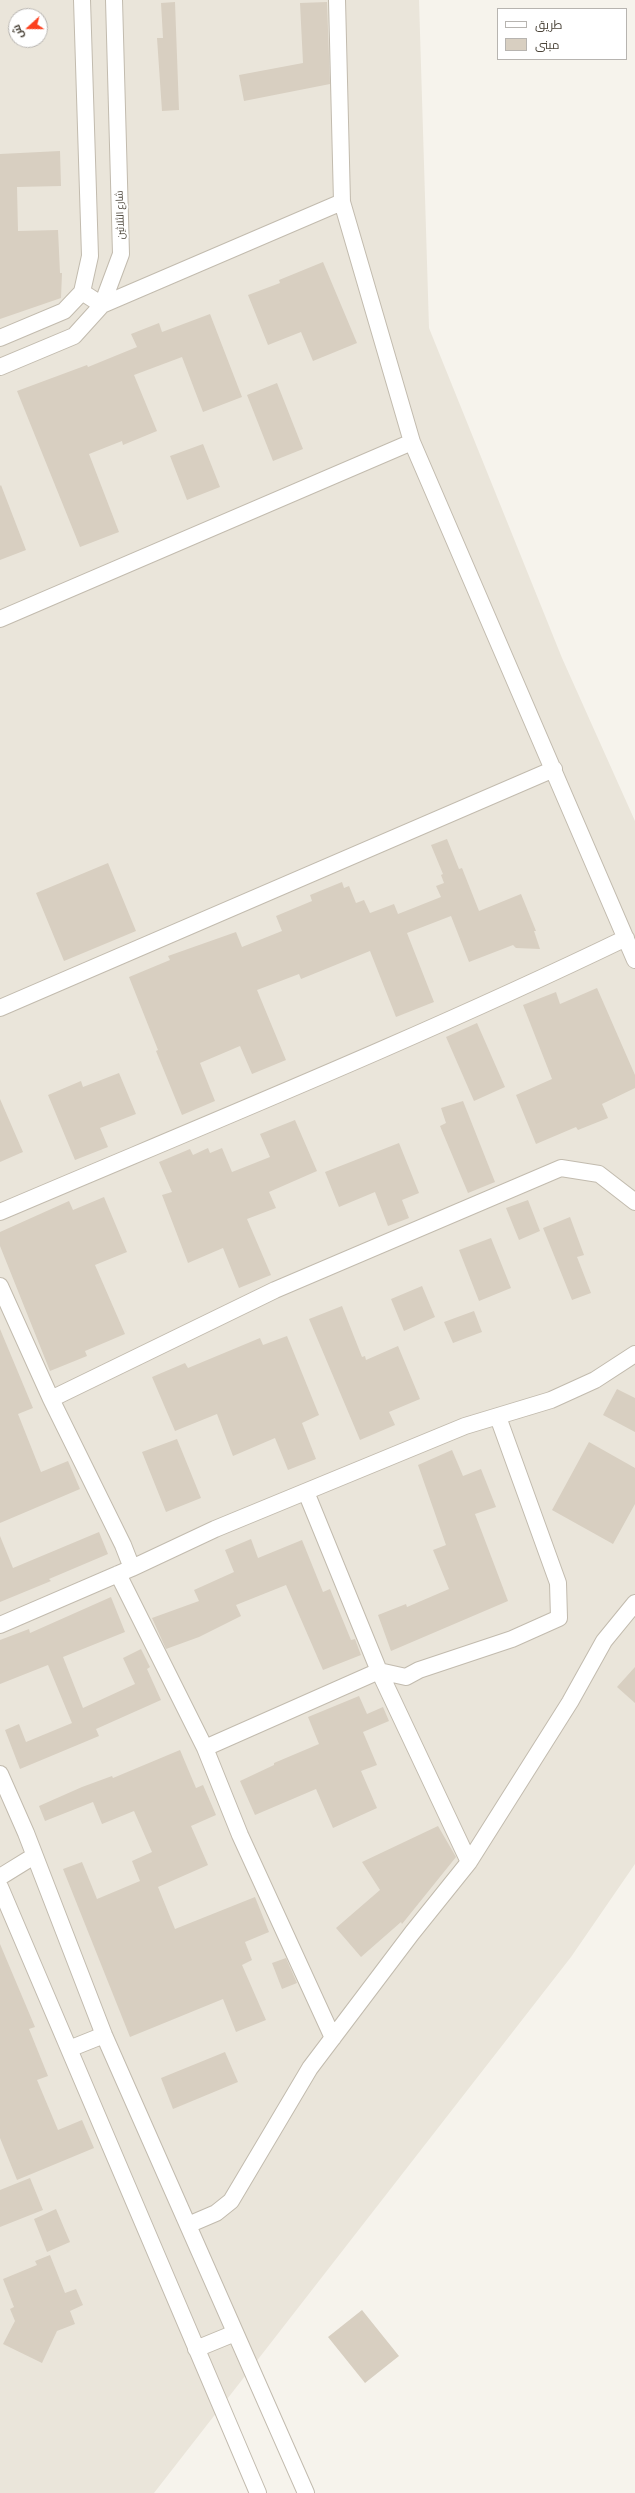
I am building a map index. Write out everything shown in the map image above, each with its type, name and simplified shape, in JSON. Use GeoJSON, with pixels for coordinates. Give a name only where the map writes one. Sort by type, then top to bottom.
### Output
{"type":"FeatureCollection","features":[{"type":"Feature","properties":{"kind":"street"},"geometry":{"type":"LineString","coordinates":[[0,338],[64,311],[82,292],[90,256],[82,0]]}},
{"type":"Feature","properties":{"kind":"street","name":"شارع الثلاثين"},"geometry":{"type":"LineString","coordinates":[[0,367],[74,336],[102,304],[121,254],[114,0]]}},
{"type":"Feature","properties":{"kind":"street"},"geometry":{"type":"LineString","coordinates":[[337,0],[342,202],[412,442],[635,960]]}},
{"type":"Feature","properties":{"kind":"street"},"geometry":{"type":"LineString","coordinates":[[82,292],[102,304],[342,202]]}},
{"type":"Feature","properties":{"kind":"street"},"geometry":{"type":"LineString","coordinates":[[0,619],[412,442]]}},
{"type":"Feature","properties":{"kind":"street"},"geometry":{"type":"LineString","coordinates":[[0,1008],[554,769]]}},
{"type":"Feature","properties":{"kind":"street"},"geometry":{"type":"LineString","coordinates":[[0,1212],[384,1048],[538,980],[626,938]]}},
{"type":"Feature","properties":{"kind":"street"},"geometry":{"type":"LineString","coordinates":[[51,1399],[275,1290],[561,1168],[599,1174],[635,1202]]}},
{"type":"Feature","properties":{"kind":"street"},"geometry":{"type":"LineString","coordinates":[[0,1286],[51,1399],[123,1545],[125,1571],[205,1748],[240,1835],[333,2038]]}},
{"type":"Feature","properties":{"kind":"street"},"geometry":{"type":"LineString","coordinates":[[0,1625],[125,1571],[215,1529],[465,1426],[551,1400],[595,1380],[635,1354]]}},
{"type":"Feature","properties":{"kind":"street"},"geometry":{"type":"LineString","coordinates":[[205,1748],[379,1671],[406,1677],[419,1670],[512,1639],[560,1618],[558,1584],[498,1417]]}},
{"type":"Feature","properties":{"kind":"street"},"geometry":{"type":"LineString","coordinates":[[306,1492],[379,1671],[469,1862]]}},
{"type":"Feature","properties":{"kind":"street"},"geometry":{"type":"LineString","coordinates":[[188,2225],[216,2213],[231,2201],[310,2068],[412,1933],[469,1862],[570,1702],[604,1641],[635,1603]]}},
{"type":"Feature","properties":{"kind":"street"},"geometry":{"type":"LineString","coordinates":[[0,1774],[104,2034],[306,2493]]}},
{"type":"Feature","properties":{"kind":"street"},"geometry":{"type":"LineString","coordinates":[[0,1877],[34,1856]]}},
{"type":"Feature","properties":{"kind":"street"},"geometry":{"type":"LineString","coordinates":[[0,1887],[258,2493]]}},
{"type":"Feature","properties":{"kind":"street"},"geometry":{"type":"LineString","coordinates":[[69,2049],[104,2034]]}},
{"type":"Feature","properties":{"kind":"street"},"geometry":{"type":"LineString","coordinates":[[196,2349],[235,2333]]}},
{"type":"Feature","properties":{"kind":"shaded area"},"geometry":{"type":"Polygon","coordinates":[[[0,0],[419,0],[429,328],[562,658],[635,821],[635,1864],[571,1957],[154,2493],[0,2493],[0,0]]]}},
{"type":"Feature","properties":{"kind":"building"},"geometry":{"type":"Polygon","coordinates":[[[175,2],[179,110],[162,111],[157,38],[163,38],[161,3],[175,2]]]}},
{"type":"Feature","properties":{"kind":"building"},"geometry":{"type":"Polygon","coordinates":[[[327,2],[330,84],[244,101],[239,75],[303,63],[300,3],[327,2]]]}},
{"type":"Feature","properties":{"kind":"building"},"geometry":{"type":"Polygon","coordinates":[[[60,151],[61,186],[17,187],[18,231],[58,230],[60,273],[62,273],[61,298],[0,319],[0,154],[60,151]]]}},
{"type":"Feature","properties":{"kind":"building"},"geometry":{"type":"Polygon","coordinates":[[[323,262],[357,343],[313,361],[301,332],[268,345],[248,295],[280,283],[279,280],[323,262]]]}},
{"type":"Feature","properties":{"kind":"building"},"geometry":{"type":"Polygon","coordinates":[[[210,314],[242,397],[203,412],[182,357],[134,375],[157,431],[123,445],[122,441],[89,454],[119,532],[80,547],[17,391],[87,365],[88,367],[137,347],[131,334],[159,323],[162,332],[210,314]]]}},
{"type":"Feature","properties":{"kind":"building"},"geometry":{"type":"Polygon","coordinates":[[[277,383],[303,449],[273,461],[247,395],[277,383]]]}},
{"type":"Feature","properties":{"kind":"building"},"geometry":{"type":"Polygon","coordinates":[[[203,444],[220,487],[187,500],[170,456],[203,444]]]}},
{"type":"Feature","properties":{"kind":"building"},"geometry":{"type":"Polygon","coordinates":[[[1,485],[26,550],[0,560],[0,486],[1,485]]]}},
{"type":"Feature","properties":{"kind":"building"},"geometry":{"type":"Polygon","coordinates":[[[447,839],[459,869],[462,868],[479,911],[521,894],[536,931],[534,931],[540,949],[516,948],[513,945],[469,962],[451,916],[407,933],[434,1002],[396,1017],[370,951],[301,979],[299,974],[257,990],[286,1060],[252,1074],[240,1046],[200,1063],[215,1101],[182,1115],[156,1051],[158,1050],[129,977],[170,960],[168,956],[236,932],[242,947],[282,931],[276,916],[312,901],[310,895],[342,882],[344,888],[349,886],[356,903],[364,900],[370,913],[394,904],[398,914],[441,897],[436,886],[444,883],[441,875],[443,874],[431,845],[447,839]]]}},
{"type":"Feature","properties":{"kind":"building"},"geometry":{"type":"Polygon","coordinates":[[[108,863],[136,931],[64,961],[36,893],[108,863]]]}},
{"type":"Feature","properties":{"kind":"building"},"geometry":{"type":"Polygon","coordinates":[[[597,988],[635,1075],[635,1088],[602,1104],[608,1118],[578,1130],[576,1127],[536,1144],[516,1095],[552,1079],[523,1005],[556,992],[560,1004],[597,988]]]}},
{"type":"Feature","properties":{"kind":"building"},"geometry":{"type":"Polygon","coordinates":[[[477,1023],[505,1087],[474,1101],[446,1037],[477,1023]]]}},
{"type":"Feature","properties":{"kind":"building"},"geometry":{"type":"Polygon","coordinates":[[[119,1073],[136,1114],[100,1128],[108,1147],[75,1160],[48,1095],[81,1081],[83,1087],[119,1073]]]}},
{"type":"Feature","properties":{"kind":"building"},"geometry":{"type":"Polygon","coordinates":[[[0,1099],[23,1152],[0,1162],[0,1099]]]}},
{"type":"Feature","properties":{"kind":"building"},"geometry":{"type":"Polygon","coordinates":[[[463,1101],[495,1182],[468,1193],[440,1126],[446,1123],[441,1108],[463,1101]]]}},
{"type":"Feature","properties":{"kind":"building"},"geometry":{"type":"Polygon","coordinates":[[[295,1120],[317,1171],[269,1192],[276,1208],[247,1219],[271,1275],[239,1288],[223,1248],[188,1263],[162,1195],[172,1192],[159,1162],[190,1149],[193,1155],[208,1148],[210,1153],[222,1148],[232,1172],[270,1157],[260,1134],[295,1120]]]}},
{"type":"Feature","properties":{"kind":"building"},"geometry":{"type":"Polygon","coordinates":[[[399,1143],[419,1193],[402,1200],[409,1218],[388,1226],[375,1192],[339,1207],[325,1172],[399,1143]]]}},
{"type":"Feature","properties":{"kind":"building"},"geometry":{"type":"Polygon","coordinates":[[[104,1197],[127,1252],[95,1265],[125,1334],[85,1351],[87,1356],[50,1371],[0,1246],[0,1232],[69,1201],[73,1210],[104,1197]]]}},
{"type":"Feature","properties":{"kind":"building"},"geometry":{"type":"Polygon","coordinates":[[[528,1200],[540,1231],[519,1240],[506,1208],[528,1200]]]}},
{"type":"Feature","properties":{"kind":"building"},"geometry":{"type":"Polygon","coordinates":[[[570,1217],[584,1255],[577,1257],[591,1293],[572,1300],[543,1228],[570,1217]]]}},
{"type":"Feature","properties":{"kind":"building"},"geometry":{"type":"Polygon","coordinates":[[[491,1238],[511,1288],[479,1301],[459,1250],[491,1238]]]}},
{"type":"Feature","properties":{"kind":"building"},"geometry":{"type":"Polygon","coordinates":[[[422,1286],[435,1317],[404,1331],[391,1299],[422,1286]]]}},
{"type":"Feature","properties":{"kind":"building"},"geometry":{"type":"Polygon","coordinates":[[[342,1306],[362,1357],[365,1356],[366,1360],[398,1346],[420,1399],[389,1412],[395,1425],[360,1440],[309,1319],[342,1306]]]}},
{"type":"Feature","properties":{"kind":"building"},"geometry":{"type":"Polygon","coordinates":[[[474,1311],[482,1332],[453,1343],[444,1322],[474,1311]]]}},
{"type":"Feature","properties":{"kind":"building"},"geometry":{"type":"Polygon","coordinates":[[[0,1329],[33,1408],[18,1414],[41,1472],[68,1461],[80,1489],[0,1523],[0,1329]]]}},
{"type":"Feature","properties":{"kind":"building"},"geometry":{"type":"Polygon","coordinates":[[[287,1336],[319,1415],[302,1423],[316,1459],[288,1470],[275,1438],[233,1456],[217,1414],[175,1431],[152,1377],[185,1363],[188,1368],[260,1338],[263,1345],[287,1336]]]}},
{"type":"Feature","properties":{"kind":"building"},"geometry":{"type":"Polygon","coordinates":[[[617,1389],[635,1398],[635,1432],[603,1415],[617,1389]]]}},
{"type":"Feature","properties":{"kind":"building"},"geometry":{"type":"Polygon","coordinates":[[[177,1439],[201,1498],[166,1512],[142,1452],[177,1439]]]}},
{"type":"Feature","properties":{"kind":"building"},"geometry":{"type":"Polygon","coordinates":[[[589,1442],[635,1468],[635,1504],[613,1544],[552,1510],[589,1442]]]}},
{"type":"Feature","properties":{"kind":"building"},"geometry":{"type":"Polygon","coordinates":[[[452,1450],[463,1476],[481,1469],[496,1507],[475,1514],[508,1601],[391,1651],[378,1615],[406,1604],[407,1607],[449,1589],[433,1550],[446,1545],[418,1465],[452,1450]]]}},
{"type":"Feature","properties":{"kind":"building"},"geometry":{"type":"Polygon","coordinates":[[[99,1532],[108,1554],[49,1579],[51,1581],[0,1602],[0,1536],[13,1568],[99,1532]]]}},
{"type":"Feature","properties":{"kind":"building"},"geometry":{"type":"Polygon","coordinates":[[[251,1539],[258,1558],[302,1540],[323,1592],[330,1589],[351,1640],[355,1639],[361,1655],[323,1670],[286,1585],[236,1605],[241,1616],[199,1637],[166,1649],[152,1618],[199,1601],[194,1590],[234,1572],[225,1550],[251,1539]]]}},
{"type":"Feature","properties":{"kind":"building"},"geometry":{"type":"Polygon","coordinates":[[[111,1597],[125,1632],[63,1657],[83,1708],[135,1684],[123,1658],[141,1649],[150,1667],[147,1669],[161,1700],[96,1729],[99,1736],[20,1769],[5,1730],[19,1724],[26,1742],[72,1723],[48,1665],[0,1684],[0,1640],[29,1629],[30,1633],[111,1597]]]}},
{"type":"Feature","properties":{"kind":"building"},"geometry":{"type":"Polygon","coordinates":[[[635,1667],[635,1703],[617,1687],[635,1667]]]}},
{"type":"Feature","properties":{"kind":"building"},"geometry":{"type":"Polygon","coordinates":[[[359,1696],[367,1714],[383,1707],[389,1721],[363,1732],[377,1765],[361,1771],[377,1808],[333,1828],[316,1789],[255,1815],[240,1781],[274,1765],[274,1763],[319,1744],[308,1717],[359,1696]]]}},
{"type":"Feature","properties":{"kind":"building"},"geometry":{"type":"Polygon","coordinates":[[[180,1750],[196,1788],[203,1785],[216,1815],[191,1826],[208,1865],[158,1887],[175,1929],[255,1897],[269,1932],[245,1942],[252,1960],[242,1965],[266,2020],[236,2032],[223,1999],[130,2037],[63,1869],[82,1862],[97,1899],[140,1881],[132,1861],[152,1852],[134,1811],[102,1824],[93,1802],[45,1821],[39,1806],[82,1787],[112,1776],[113,1778],[180,1750]]]}},
{"type":"Feature","properties":{"kind":"building"},"geometry":{"type":"Polygon","coordinates":[[[438,1826],[456,1857],[402,1924],[401,1922],[361,1957],[336,1928],[380,1890],[362,1862],[438,1826]]]}},
{"type":"Feature","properties":{"kind":"building"},"geometry":{"type":"Polygon","coordinates":[[[0,1944],[35,2027],[29,2029],[48,2076],[37,2080],[58,2130],[82,2120],[94,2148],[17,2180],[0,2138],[0,1944]]]}},
{"type":"Feature","properties":{"kind":"building"},"geometry":{"type":"Polygon","coordinates":[[[286,1958],[297,1983],[282,1989],[272,1963],[286,1958]]]}},
{"type":"Feature","properties":{"kind":"building"},"geometry":{"type":"Polygon","coordinates":[[[225,2052],[238,2082],[173,2109],[161,2078],[225,2052]]]}},
{"type":"Feature","properties":{"kind":"building"},"geometry":{"type":"Polygon","coordinates":[[[30,2178],[43,2210],[0,2227],[0,2190],[30,2178]]]}},
{"type":"Feature","properties":{"kind":"building"},"geometry":{"type":"Polygon","coordinates":[[[56,2209],[70,2242],[47,2252],[34,2219],[56,2209]]]}},
{"type":"Feature","properties":{"kind":"building"},"geometry":{"type":"Polygon","coordinates":[[[50,2255],[65,2293],[76,2289],[83,2305],[70,2311],[75,2324],[57,2331],[42,2363],[3,2344],[15,2321],[10,2309],[14,2307],[3,2279],[37,2265],[35,2261],[50,2255]]]}},
{"type":"Feature","properties":{"kind":"building"},"geometry":{"type":"Polygon","coordinates":[[[362,2310],[399,2356],[365,2383],[328,2337],[362,2310]]]}}]}
